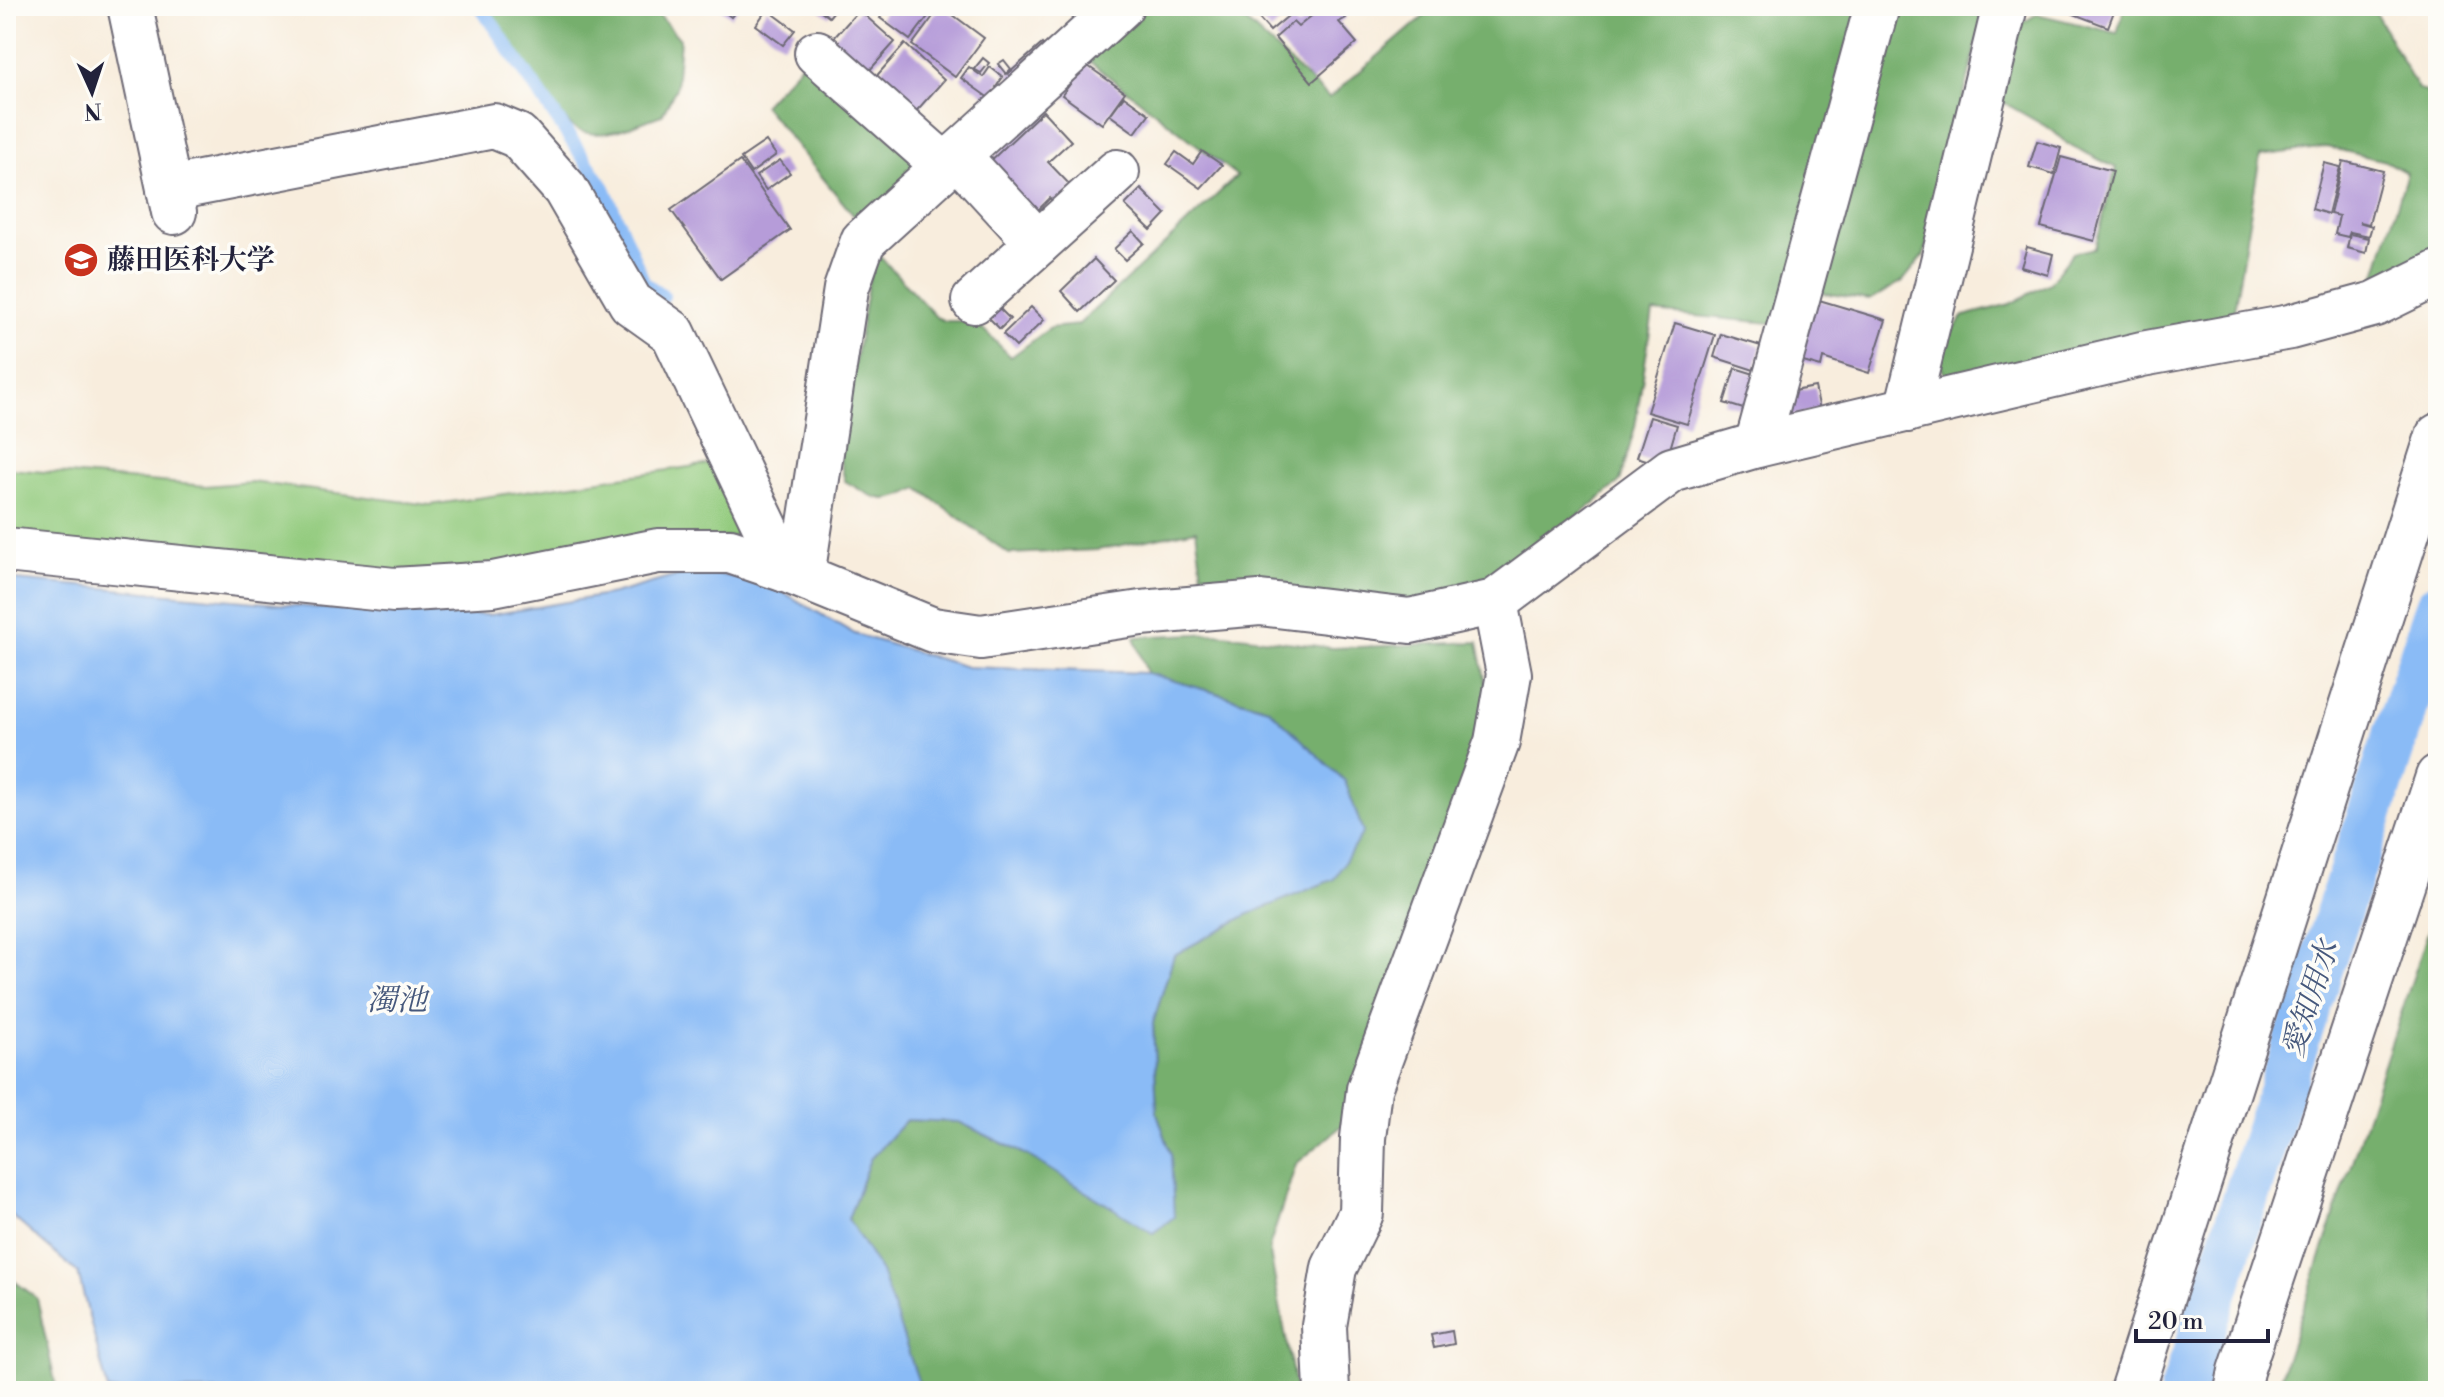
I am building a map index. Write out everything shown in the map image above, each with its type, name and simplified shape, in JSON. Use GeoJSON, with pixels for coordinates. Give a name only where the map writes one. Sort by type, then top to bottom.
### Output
{"type":"FeatureCollection","features":[{"type":"Feature","properties":{"kind":"street"},"geometry":{"type":"LineString","coordinates":[[130,6],[172,201],[494,126],[518,136],[565,189],[631,303],[673,333],[794,573]]}},
{"type":"Feature","properties":{"kind":"street"},"geometry":{"type":"LineString","coordinates":[[1757,445],[1877,6]]}},
{"type":"Feature","properties":{"kind":"street"},"geometry":{"type":"LineString","coordinates":[[1907,410],[2005,6]]}},
{"type":"Feature","properties":{"kind":"street"},"geometry":{"type":"LineString","coordinates":[[794,573],[846,289],[863,241],[1107,10]]}},
{"type":"Feature","properties":{"kind":"street"},"geometry":{"type":"LineString","coordinates":[[817,53],[951,160],[1038,243]]}},
{"type":"Feature","properties":{"kind":"street"},"geometry":{"type":"LineString","coordinates":[[974,301],[1117,172]]}},
{"type":"Feature","properties":{"kind":"street"},"geometry":{"type":"LineString","coordinates":[[6,550],[394,590],[493,584],[658,551],[730,551],[794,573],[933,630],[981,637],[1141,613],[1260,603],[1410,621],[1495,602],[1672,470],[1757,445],[2142,354],[2290,327],[2375,304],[2438,273]]}},
{"type":"Feature","properties":{"kind":"street"},"geometry":{"type":"LineString","coordinates":[[2132,1391],[2438,436]]}},
{"type":"Feature","properties":{"kind":"street"},"geometry":{"type":"LineString","coordinates":[[1327,1391],[1324,1326],[1334,1268],[1361,1213],[1363,1138],[1369,1089],[1497,742],[1509,674],[1495,602]]}},
{"type":"Feature","properties":{"kind":"street"},"geometry":{"type":"LineString","coordinates":[[2237,1391],[2241,1371],[2438,777]]}},
{"type":"Feature","properties":{"kind":"green space"},"geometry":{"type":"Polygon","coordinates":[[[485,6],[651,6],[680,39],[676,88],[662,115],[606,133],[595,134],[574,128],[548,100],[485,6]]]}},
{"type":"Feature","properties":{"kind":"green space"},"geometry":{"type":"Polygon","coordinates":[[[1143,6],[1229,6],[1329,98],[1436,6],[1867,6],[1780,324],[1653,312],[1635,427],[1620,482],[1520,564],[1483,582],[1404,606],[1204,590],[1196,530],[1098,550],[1009,554],[918,488],[888,499],[873,496],[845,481],[839,456],[874,250],[936,317],[945,321],[975,321],[1011,357],[1050,328],[1078,325],[1237,176],[1085,58],[1143,6]]]}},
{"type":"Feature","properties":{"kind":"green space"},"geometry":{"type":"Polygon","coordinates":[[[1885,6],[1986,6],[1924,255],[1903,281],[1870,300],[1822,293],[1812,285],[1885,6]]]}},
{"type":"Feature","properties":{"kind":"green space"},"geometry":{"type":"Polygon","coordinates":[[[2125,6],[2375,6],[2374,10],[2418,90],[2438,95],[2438,242],[2429,255],[2373,284],[2407,173],[2385,161],[2327,147],[2260,156],[2232,323],[1947,378],[1938,360],[1944,341],[1964,316],[2010,304],[2050,283],[2073,253],[2095,248],[2116,168],[2066,143],[2052,130],[2001,101],[2021,24],[2037,14],[2117,33],[2125,6]]]}},
{"type":"Feature","properties":{"kind":"green space"},"geometry":{"type":"Polygon","coordinates":[[[805,60],[924,170],[876,216],[854,216],[763,105],[805,60]]]}},
{"type":"Feature","properties":{"kind":"green space"},"geometry":{"type":"Polygon","coordinates":[[[716,463],[743,516],[735,536],[485,573],[378,579],[6,538],[6,466],[10,469],[206,486],[251,482],[430,505],[716,463]]]}},
{"type":"Feature","properties":{"kind":"green space"},"geometry":{"type":"Polygon","coordinates":[[[1216,633],[1333,648],[1478,642],[1497,741],[1367,1105],[1296,1164],[1269,1248],[1296,1391],[926,1391],[919,1383],[848,1219],[870,1159],[906,1120],[959,1122],[1027,1155],[1171,1154],[1157,1113],[1153,1023],[1174,955],[1247,915],[1268,708],[1147,673],[1134,637],[1216,633]]]}},
{"type":"Feature","properties":{"kind":"green space"},"geometry":{"type":"Polygon","coordinates":[[[2438,902],[2438,1391],[2276,1391],[2438,902]]]}},
{"type":"Feature","properties":{"kind":"green space"},"geometry":{"type":"Polygon","coordinates":[[[6,1275],[37,1298],[57,1391],[6,1391],[6,1275]]]}},
{"type":"Feature","properties":{"kind":"water","name":"濁池"},"geometry":{"type":"Polygon","coordinates":[[[694,571],[764,581],[855,634],[967,667],[1147,673],[1268,708],[1345,781],[1363,832],[1334,879],[1247,915],[1174,955],[1153,1023],[1157,1113],[1171,1154],[1174,1217],[1153,1233],[1027,1155],[959,1122],[906,1120],[870,1159],[848,1219],[881,1272],[919,1383],[926,1391],[108,1391],[78,1273],[6,1211],[6,579],[332,609],[490,615],[613,594],[694,571]]]}},
{"type":"Feature","properties":{"kind":"building"},"geometry":{"type":"Polygon","coordinates":[[[717,6],[740,6],[731,17],[717,6]]]}},
{"type":"Feature","properties":{"kind":"building"},"geometry":{"type":"Polygon","coordinates":[[[815,6],[838,6],[829,17],[815,6]]]}},
{"type":"Feature","properties":{"kind":"building"},"geometry":{"type":"Polygon","coordinates":[[[889,6],[936,6],[910,40],[880,18],[889,6]]]}},
{"type":"Feature","properties":{"kind":"building"},"geometry":{"type":"Polygon","coordinates":[[[941,6],[984,38],[955,77],[912,45],[941,6]]]}},
{"type":"Feature","properties":{"kind":"building"},"geometry":{"type":"Polygon","coordinates":[[[1248,6],[1280,6],[1288,16],[1270,31],[1248,6]]]}},
{"type":"Feature","properties":{"kind":"building"},"geometry":{"type":"Polygon","coordinates":[[[1336,6],[1346,18],[1339,22],[1357,43],[1312,82],[1275,38],[1293,22],[1298,27],[1315,13],[1311,8],[1336,6]]]}},
{"type":"Feature","properties":{"kind":"building"},"geometry":{"type":"Polygon","coordinates":[[[2073,6],[2116,6],[2108,27],[2071,13],[2073,6]]]}},
{"type":"Feature","properties":{"kind":"building"},"geometry":{"type":"Polygon","coordinates":[[[767,9],[795,30],[783,45],[756,25],[767,9]]]}},
{"type":"Feature","properties":{"kind":"building"},"geometry":{"type":"Polygon","coordinates":[[[859,10],[895,42],[868,72],[832,40],[859,10]]]}},
{"type":"Feature","properties":{"kind":"building"},"geometry":{"type":"Polygon","coordinates":[[[905,44],[944,80],[911,117],[872,81],[905,44]]]}},
{"type":"Feature","properties":{"kind":"building"},"geometry":{"type":"Polygon","coordinates":[[[1042,44],[1049,52],[1015,83],[1008,74],[1042,44]]]}},
{"type":"Feature","properties":{"kind":"building"},"geometry":{"type":"Polygon","coordinates":[[[983,58],[989,63],[981,73],[974,69],[983,58]]]}},
{"type":"Feature","properties":{"kind":"building"},"geometry":{"type":"Polygon","coordinates":[[[1004,60],[1011,69],[1006,74],[998,64],[1004,60]]]}},
{"type":"Feature","properties":{"kind":"building"},"geometry":{"type":"Polygon","coordinates":[[[1085,64],[1125,92],[1102,124],[1062,95],[1085,64]]]}},
{"type":"Feature","properties":{"kind":"building"},"geometry":{"type":"Polygon","coordinates":[[[969,67],[983,77],[990,67],[1003,77],[996,87],[1001,91],[993,101],[961,78],[969,67]]]}},
{"type":"Feature","properties":{"kind":"building"},"geometry":{"type":"Polygon","coordinates":[[[1124,96],[1149,114],[1135,133],[1110,115],[1124,96]]]}},
{"type":"Feature","properties":{"kind":"building"},"geometry":{"type":"Polygon","coordinates":[[[1043,111],[1071,141],[1048,162],[1073,188],[1055,205],[1050,198],[1032,216],[984,167],[1043,111]]]}},
{"type":"Feature","properties":{"kind":"building"},"geometry":{"type":"Polygon","coordinates":[[[766,141],[776,155],[751,173],[741,158],[766,141]]]}},
{"type":"Feature","properties":{"kind":"building"},"geometry":{"type":"Polygon","coordinates":[[[2037,141],[2061,148],[2054,174],[2029,167],[2037,141]]]}},
{"type":"Feature","properties":{"kind":"building"},"geometry":{"type":"Polygon","coordinates":[[[1202,151],[1222,165],[1201,188],[1167,164],[1176,152],[1193,164],[1202,151]]]}},
{"type":"Feature","properties":{"kind":"building"},"geometry":{"type":"Polygon","coordinates":[[[2061,157],[2113,171],[2094,241],[2041,227],[2061,157]]]}},
{"type":"Feature","properties":{"kind":"building"},"geometry":{"type":"Polygon","coordinates":[[[780,160],[790,173],[766,190],[756,176],[780,160]]]}},
{"type":"Feature","properties":{"kind":"building"},"geometry":{"type":"Polygon","coordinates":[[[740,161],[790,230],[721,279],[671,210],[740,161]]]}},
{"type":"Feature","properties":{"kind":"building"},"geometry":{"type":"Polygon","coordinates":[[[2343,161],[2383,171],[2369,224],[2359,222],[2372,226],[2369,236],[2350,232],[2348,237],[2335,234],[2339,216],[2330,214],[2343,161]]]}},
{"type":"Feature","properties":{"kind":"building"},"geometry":{"type":"Polygon","coordinates":[[[2324,163],[2340,167],[2328,214],[2312,209],[2324,163]]]}},
{"type":"Feature","properties":{"kind":"building"},"geometry":{"type":"Polygon","coordinates":[[[1141,189],[1166,214],[1151,230],[1125,205],[1141,189]]]}},
{"type":"Feature","properties":{"kind":"building"},"geometry":{"type":"Polygon","coordinates":[[[1133,231],[1144,243],[1125,260],[1114,249],[1133,231]]]}},
{"type":"Feature","properties":{"kind":"building"},"geometry":{"type":"Polygon","coordinates":[[[2350,234],[2369,238],[2366,253],[2347,248],[2350,234]]]}},
{"type":"Feature","properties":{"kind":"building"},"geometry":{"type":"Polygon","coordinates":[[[2027,247],[2053,254],[2048,275],[2021,267],[2027,247]]]}},
{"type":"Feature","properties":{"kind":"building"},"geometry":{"type":"Polygon","coordinates":[[[1094,259],[1114,280],[1080,312],[1061,291],[1094,259]]]}},
{"type":"Feature","properties":{"kind":"building"},"geometry":{"type":"Polygon","coordinates":[[[1809,297],[1886,320],[1869,373],[1823,358],[1821,367],[1796,360],[1809,297]]]}},
{"type":"Feature","properties":{"kind":"building"},"geometry":{"type":"Polygon","coordinates":[[[997,306],[1010,319],[1000,329],[987,316],[997,306]]]}},
{"type":"Feature","properties":{"kind":"building"},"geometry":{"type":"Polygon","coordinates":[[[1031,307],[1044,320],[1016,347],[1003,334],[1031,307]]]}},
{"type":"Feature","properties":{"kind":"building"},"geometry":{"type":"Polygon","coordinates":[[[1675,323],[1715,335],[1687,424],[1647,412],[1675,323]]]}},
{"type":"Feature","properties":{"kind":"building"},"geometry":{"type":"Polygon","coordinates":[[[1721,334],[1761,346],[1754,370],[1714,357],[1721,334]]]}},
{"type":"Feature","properties":{"kind":"building"},"geometry":{"type":"Polygon","coordinates":[[[1735,368],[1764,377],[1753,412],[1724,403],[1735,368]]]}},
{"type":"Feature","properties":{"kind":"building"},"geometry":{"type":"Polygon","coordinates":[[[1815,387],[1820,410],[1788,417],[1783,393],[1815,387]]]}},
{"type":"Feature","properties":{"kind":"building"},"geometry":{"type":"Polygon","coordinates":[[[1650,417],[1677,425],[1665,466],[1637,457],[1650,417]]]}},
{"type":"Feature","properties":{"kind":"building"},"geometry":{"type":"Polygon","coordinates":[[[1452,1331],[1454,1344],[1434,1348],[1431,1335],[1452,1331]]]}},
{"type":"Feature","properties":{"kind":"waterway"},"geometry":{"type":"LineString","coordinates":[[480,6],[604,188],[644,283],[663,296]]}},
{"type":"Feature","properties":{"kind":"waterway","name":"愛知用水"},"geometry":{"type":"LineString","coordinates":[[2183,1391],[2438,606]]}},
{"type":"Feature","properties":{"kind":"place","name":"藤田医科大学"},"geometry":{"type":"Point","coordinates":[81,260]}}]}
